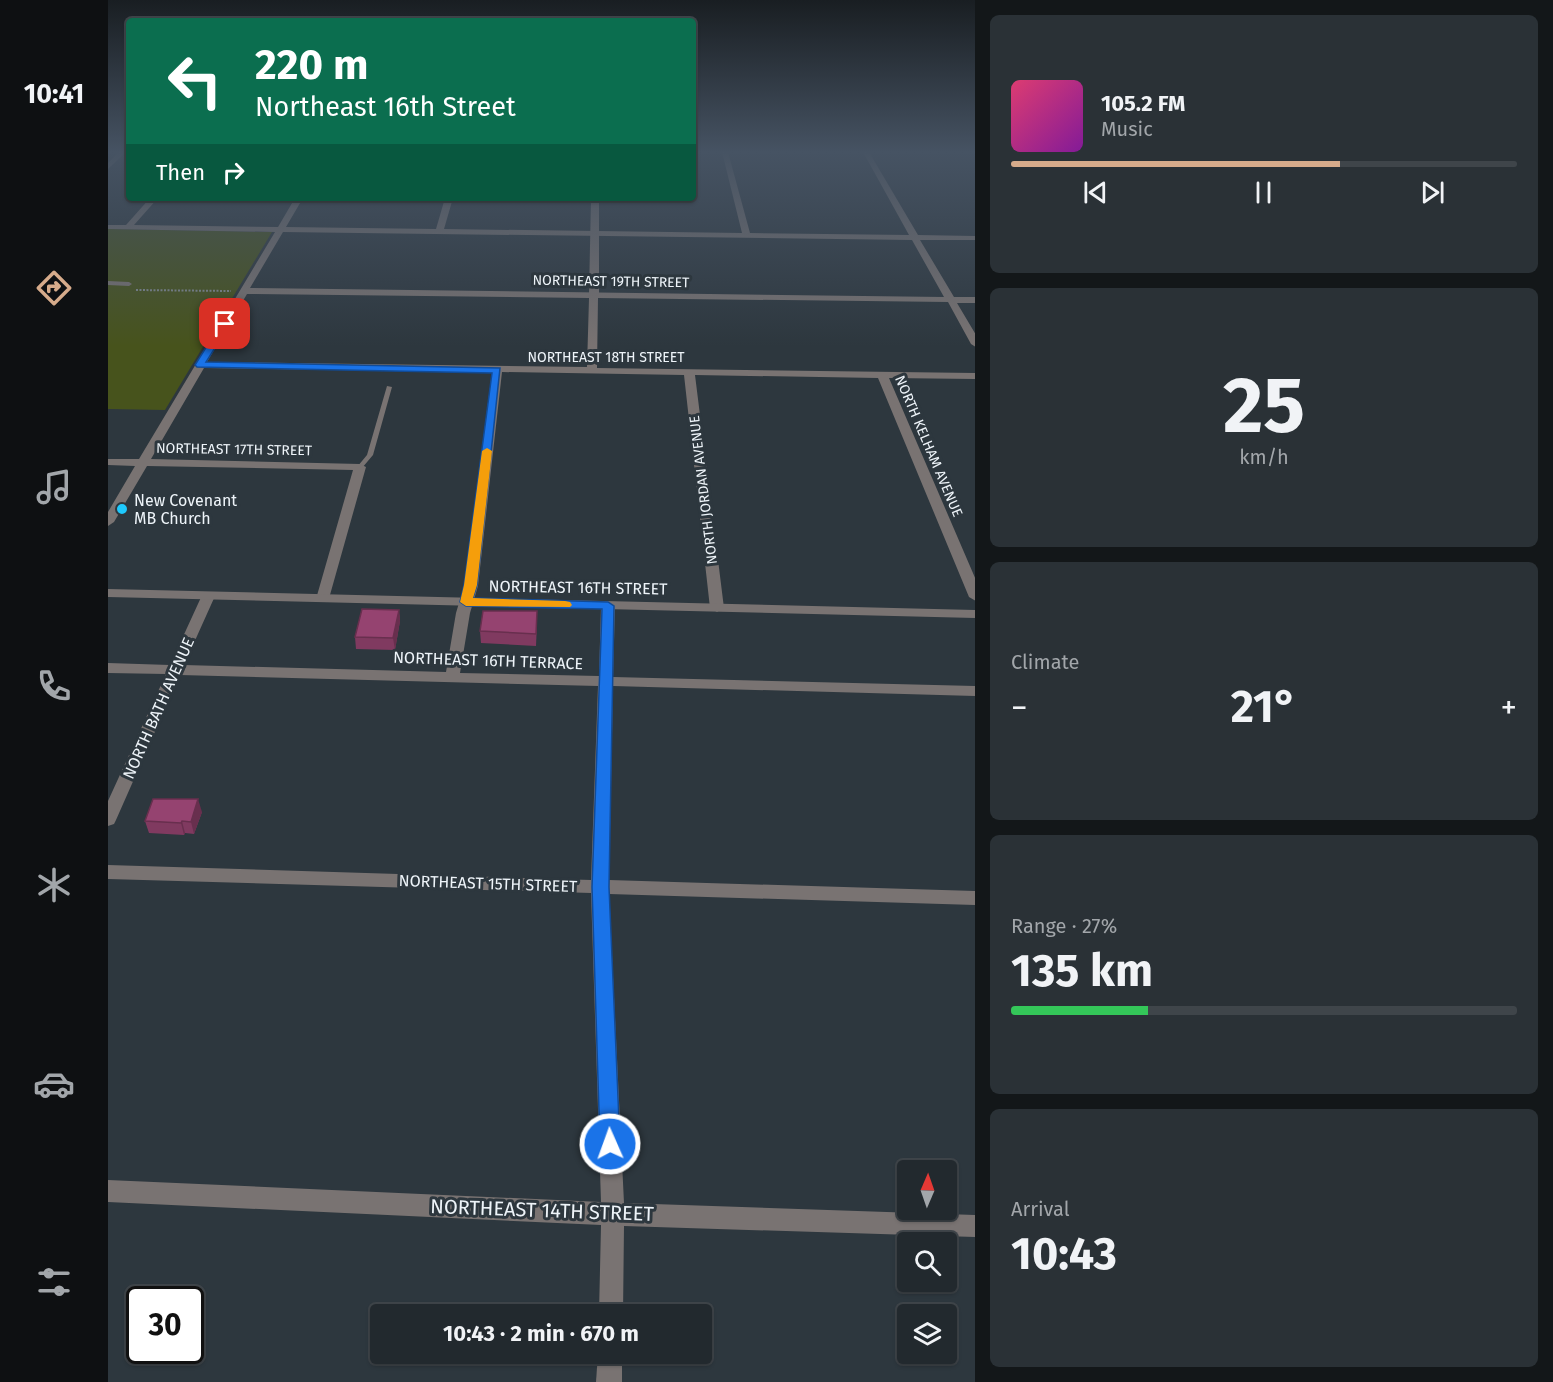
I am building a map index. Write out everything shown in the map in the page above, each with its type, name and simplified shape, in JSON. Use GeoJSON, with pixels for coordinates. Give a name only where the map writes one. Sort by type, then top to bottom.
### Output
{"type":"FeatureCollection","features":[{"type":"Feature","properties":{"kind":"street"},"geometry":{"type":"LineString","coordinates":[[128,227],[137,216]]}},
{"type":"Feature","properties":{"kind":"street"},"geometry":{"type":"LineString","coordinates":[[108,522],[141,462],[246,291],[288,216]]}},
{"type":"Feature","properties":{"kind":"street"},"geometry":{"type":"LineString","coordinates":[[439,232],[444,216]]}},
{"type":"Feature","properties":{"kind":"street"},"geometry":{"type":"LineString","coordinates":[[592,371],[595,216]]}},
{"type":"Feature","properties":{"kind":"street"},"geometry":{"type":"LineString","coordinates":[[742,216],[747,235]]}},
{"type":"Feature","properties":{"kind":"street"},"geometry":{"type":"LineString","coordinates":[[903,216],[975,344]]}},
{"type":"Feature","properties":{"kind":"street"},"geometry":{"type":"LineString","coordinates":[[108,227],[975,238]]}},
{"type":"Feature","properties":{"kind":"street","name":"NORTHEAST 19TH STREET"},"geometry":{"type":"LineString","coordinates":[[246,291],[975,300]]}},
{"type":"Feature","properties":{"kind":"street","name":"NORTHEAST 18TH STREET"},"geometry":{"type":"LineString","coordinates":[[200,365],[975,376]]}},
{"type":"Feature","properties":{"kind":"street"},"geometry":{"type":"LineString","coordinates":[[452,678],[471,585],[497,370]]}},
{"type":"Feature","properties":{"kind":"street","name":"NORTH JORDAN AVENUE"},"geometry":{"type":"LineString","coordinates":[[688,371],[717,608]]}},
{"type":"Feature","properties":{"kind":"street","name":"NORTH KELHAM AVENUE"},"geometry":{"type":"LineString","coordinates":[[882,374],[975,597]]}},
{"type":"Feature","properties":{"kind":"street","name":"NORTHEAST 17TH STREET"},"geometry":{"type":"LineString","coordinates":[[108,462],[360,467]]}},
{"type":"Feature","properties":{"kind":"street"},"geometry":{"type":"LineString","coordinates":[[323,599],[360,467]]}},
{"type":"Feature","properties":{"kind":"street","name":"NORTHEAST 16TH STREET"},"geometry":{"type":"LineString","coordinates":[[108,593],[975,614]]}},
{"type":"Feature","properties":{"kind":"street","name":"NORTH BATH AVENUE"},"geometry":{"type":"LineString","coordinates":[[108,820],[208,596]]}},
{"type":"Feature","properties":{"kind":"street"},"geometry":{"type":"LineString","coordinates":[[608,606],[600,887],[613,1214],[611,1304]]}},
{"type":"Feature","properties":{"kind":"street","name":"NORTHEAST 16TH TERRACE"},"geometry":{"type":"LineString","coordinates":[[108,668],[975,691]]}},
{"type":"Feature","properties":{"kind":"street","name":"NORTHEAST 15TH STREET"},"geometry":{"type":"LineString","coordinates":[[108,872],[975,898]]}},
{"type":"Feature","properties":{"kind":"street","name":"NORTHEAST 14TH STREET"},"geometry":{"type":"LineString","coordinates":[[108,1191],[613,1214],[975,1226]]}},
{"type":"Feature","properties":{"kind":"street"},"geometry":{"type":"LineString","coordinates":[[609,1382],[610,1364]]}},
{"type":"Feature","properties":{"kind":"lane"},"geometry":{"type":"LineString","coordinates":[[108,283],[128,287]]}},
{"type":"Feature","properties":{"kind":"lane"},"geometry":{"type":"LineString","coordinates":[[360,467],[370,455],[389,387]]}},
{"type":"Feature","properties":{"kind":"path"},"geometry":{"type":"LineString","coordinates":[[128,287],[246,291]]}},
{"type":"Feature","properties":{"kind":"green space"},"geometry":{"type":"Polygon","coordinates":[[[108,229],[272,232],[165,410],[108,409],[108,229]]]}},
{"type":"Feature","properties":{"kind":"building"},"geometry":{"type":"Polygon","coordinates":[[[362,609],[399,610],[393,638],[355,637],[362,609]]]}},
{"type":"Feature","properties":{"kind":"building"},"geometry":{"type":"Polygon","coordinates":[[[483,611],[537,611],[536,634],[480,631],[483,611]]]}},
{"type":"Feature","properties":{"kind":"building"},"geometry":{"type":"Polygon","coordinates":[[[153,799],[198,799],[191,822],[182,821],[181,823],[145,821],[153,799]]]}},
{"type":"Feature","properties":{"kind":"slow traffic"},"geometry":{"type":"LineString","coordinates":[[487,451],[471,585],[466,602],[565,605]]}},
{"type":"Feature","properties":{"kind":"place","name":"New Covenant MB Church"},"geometry":{"type":"Point","coordinates":[122,509]}},
{"type":"Feature","properties":{"kind":"route"},"geometry":{"type":"LineString","coordinates":[[225,324],[200,365],[497,370],[471,585],[466,602],[608,606],[600,887],[610,1144]]}}]}
